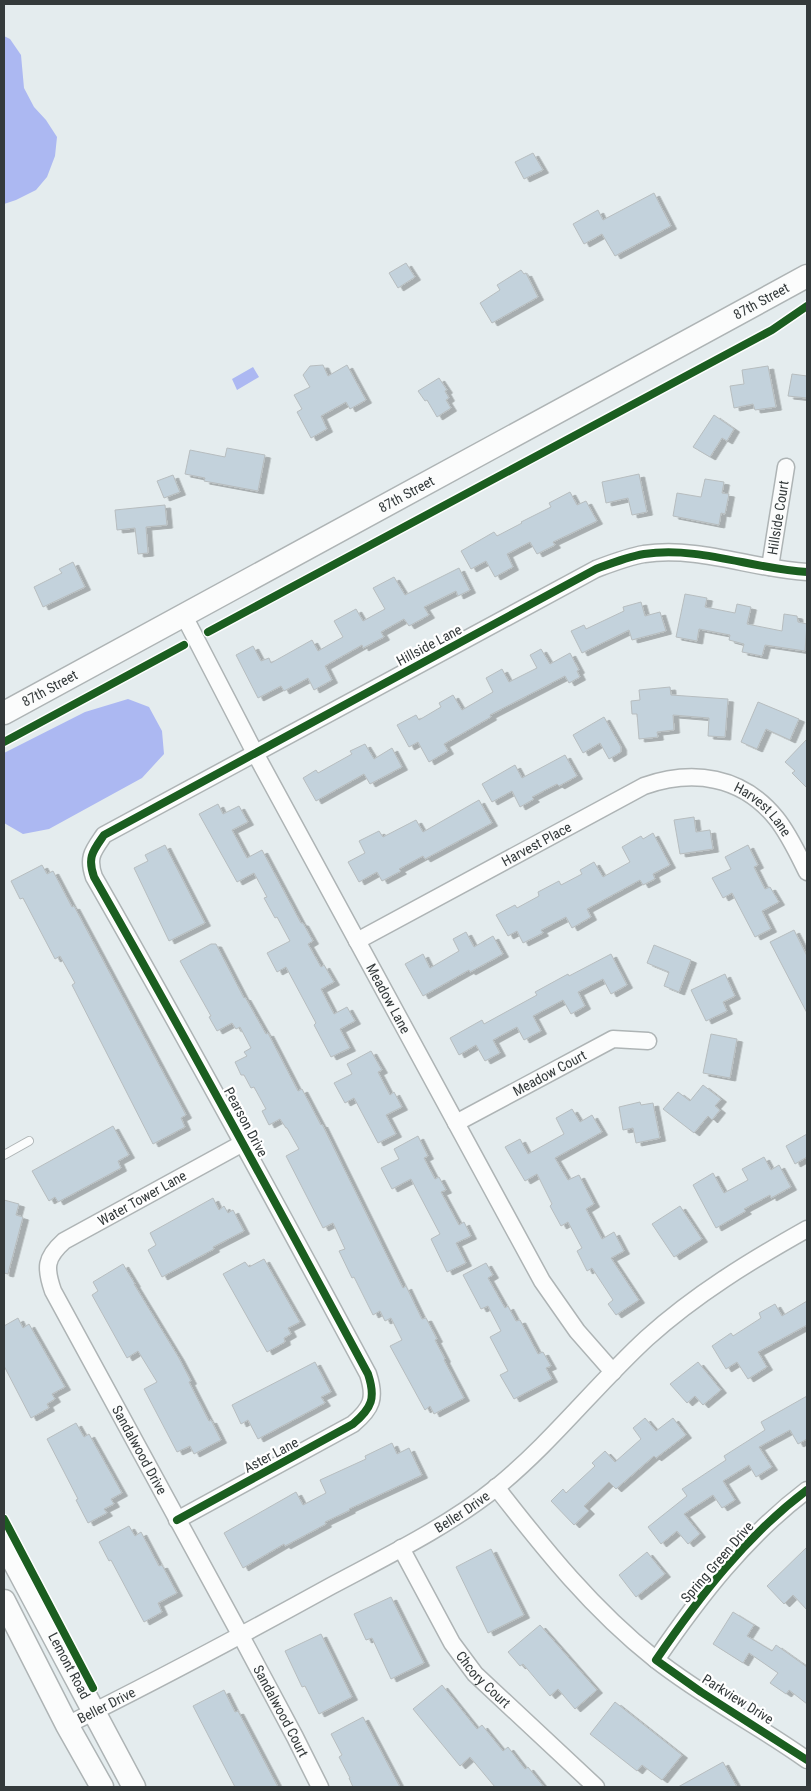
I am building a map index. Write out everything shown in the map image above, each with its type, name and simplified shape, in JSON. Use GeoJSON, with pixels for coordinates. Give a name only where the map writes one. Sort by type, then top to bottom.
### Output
{"type":"FeatureCollection","features":[{"type":"Feature","properties":{"kind":"main road","name":"87th Street"},"geometry":{"type":"LineString","coordinates":[[4,713],[807,276]]}},
{"type":"Feature","properties":{"kind":"main road","name":"Lemont Road"},"geometry":{"type":"LineString","coordinates":[[4,1543],[9,1565],[134,1787]]}},
{"type":"Feature","properties":{"kind":"main road","name":"Lemont Road"},"geometry":{"type":"LineString","coordinates":[[4,1601],[67,1725],[102,1787]]}},
{"type":"Feature","properties":{"kind":"street","name":"Hillside Court"},"geometry":{"type":"LineString","coordinates":[[770,567],[786,467]]}},
{"type":"Feature","properties":{"kind":"street","name":"Hillside Lane"},"geometry":{"type":"LineString","coordinates":[[91,853],[104,835],[596,569],[643,554],[676,552],[708,555],[791,571],[807,572]]}},
{"type":"Feature","properties":{"kind":"street","name":"Meadow Lane"},"geometry":{"type":"LineString","coordinates":[[183,614],[255,753],[542,1281],[577,1331],[613,1372]]}},
{"type":"Feature","properties":{"kind":"street","name":"Harvest Place"},"geometry":{"type":"LineString","coordinates":[[357,941],[644,786],[676,778],[692,777],[725,781]]}},
{"type":"Feature","properties":{"kind":"street","name":"Harvest Lane"},"geometry":{"type":"LineString","coordinates":[[725,781],[756,799],[777,819],[786,831],[807,872]]}},
{"type":"Feature","properties":{"kind":"street","name":"Pearson Drive"},"geometry":{"type":"LineString","coordinates":[[91,853],[94,877],[243,1143],[368,1374],[372,1394],[371,1405]]}},
{"type":"Feature","properties":{"kind":"street","name":"Meadow Court"},"geometry":{"type":"LineString","coordinates":[[456,1123],[613,1039],[648,1041]]}},
{"type":"Feature","properties":{"kind":"street","name":"Water Tower Lane"},"geometry":{"type":"LineString","coordinates":[[48,1261],[54,1250],[64,1241],[243,1143]]}},
{"type":"Feature","properties":{"kind":"street","name":"Beller Drive"},"geometry":{"type":"LineString","coordinates":[[67,1725],[241,1636],[447,1521],[496,1487],[551,1438],[647,1338],[706,1290],[754,1258],[807,1229]]}},
{"type":"Feature","properties":{"kind":"street","name":"Sandalwood Drive"},"geometry":{"type":"LineString","coordinates":[[48,1261],[47,1275],[53,1291],[241,1636]]}},
{"type":"Feature","properties":{"kind":"street","name":"Aster Lane"},"geometry":{"type":"LineString","coordinates":[[177,1520],[354,1424],[364,1416],[371,1405]]}},
{"type":"Feature","properties":{"kind":"street","name":"Parkview Drive"},"geometry":{"type":"LineString","coordinates":[[496,1487],[574,1584],[656,1660],[701,1692],[807,1760]]}},
{"type":"Feature","properties":{"kind":"street","name":"Spring Green Drive"},"geometry":{"type":"LineString","coordinates":[[656,1660],[690,1610],[719,1574],[752,1538],[807,1490]]}},
{"type":"Feature","properties":{"kind":"street","name":"Chcory Court"},"geometry":{"type":"LineString","coordinates":[[401,1548],[452,1643],[475,1674],[596,1787]]}},
{"type":"Feature","properties":{"kind":"street","name":"Sandalwood Court"},"geometry":{"type":"LineString","coordinates":[[241,1636],[320,1787]]}},
{"type":"Feature","properties":{"kind":"lane"},"geometry":{"type":"LineString","coordinates":[[4,1155],[29,1141]]}},
{"type":"Feature","properties":{"kind":"water"},"geometry":{"type":"Polygon","coordinates":[[[4,36],[10,39],[21,55],[24,88],[34,107],[46,120],[57,137],[55,156],[47,177],[36,190],[4,204],[4,36]]]}},
{"type":"Feature","properties":{"kind":"water"},"geometry":{"type":"Polygon","coordinates":[[[253,367],[259,377],[237,390],[232,379],[253,367]]]}},
{"type":"Feature","properties":{"kind":"water"},"geometry":{"type":"Polygon","coordinates":[[[128,699],[149,707],[162,731],[164,754],[142,778],[49,829],[23,834],[4,823],[4,753],[85,712],[128,699]]]}},
{"type":"Feature","properties":{"kind":"building"},"geometry":{"type":"Polygon","coordinates":[[[533,153],[543,170],[524,179],[515,162],[533,153]]]}},
{"type":"Feature","properties":{"kind":"building"},"geometry":{"type":"Polygon","coordinates":[[[654,193],[671,226],[615,256],[602,234],[584,244],[573,224],[598,210],[603,220],[654,193]]]}},
{"type":"Feature","properties":{"kind":"building"},"geometry":{"type":"Polygon","coordinates":[[[406,263],[415,277],[398,288],[389,273],[406,263]]]}},
{"type":"Feature","properties":{"kind":"building"},"geometry":{"type":"Polygon","coordinates":[[[521,270],[524,274],[526,273],[538,297],[492,323],[480,303],[500,290],[497,285],[521,270]]]}},
{"type":"Feature","properties":{"kind":"building"},"geometry":{"type":"Polygon","coordinates":[[[323,365],[328,376],[347,365],[366,400],[350,409],[346,402],[321,416],[327,429],[311,438],[297,412],[302,409],[294,395],[310,387],[303,375],[310,366],[323,365]]]}},
{"type":"Feature","properties":{"kind":"building"},"geometry":{"type":"Polygon","coordinates":[[[768,366],[776,407],[755,410],[753,404],[734,408],[730,386],[744,384],[742,370],[768,366]]]}},
{"type":"Feature","properties":{"kind":"building"},"geometry":{"type":"Polygon","coordinates":[[[792,374],[807,376],[807,398],[788,396],[792,374]]]}},
{"type":"Feature","properties":{"kind":"building"},"geometry":{"type":"Polygon","coordinates":[[[439,378],[447,390],[445,391],[449,398],[446,400],[451,408],[437,417],[427,400],[425,401],[418,391],[439,378]]]}},
{"type":"Feature","properties":{"kind":"building"},"geometry":{"type":"Polygon","coordinates":[[[714,415],[734,429],[727,441],[722,438],[710,457],[693,447],[714,415]]]}},
{"type":"Feature","properties":{"kind":"building"},"geometry":{"type":"Polygon","coordinates":[[[227,448],[265,455],[258,491],[204,481],[205,478],[185,474],[190,450],[225,457],[227,448]]]}},
{"type":"Feature","properties":{"kind":"building"},"geometry":{"type":"Polygon","coordinates":[[[639,474],[647,512],[632,515],[628,498],[606,503],[602,482],[639,474]]]}},
{"type":"Feature","properties":{"kind":"building"},"geometry":{"type":"Polygon","coordinates":[[[173,475],[180,492],[164,498],[157,481],[173,475]]]}},
{"type":"Feature","properties":{"kind":"building"},"geometry":{"type":"Polygon","coordinates":[[[705,479],[724,482],[722,493],[729,494],[725,514],[721,513],[719,525],[673,516],[677,493],[701,497],[705,479]]]}},
{"type":"Feature","properties":{"kind":"building"},"geometry":{"type":"Polygon","coordinates":[[[570,492],[577,505],[586,501],[597,521],[553,542],[555,545],[537,554],[530,542],[507,554],[513,567],[495,577],[486,561],[471,569],[461,551],[494,532],[497,536],[522,523],[551,507],[549,503],[570,492]]]}},
{"type":"Feature","properties":{"kind":"building"},"geometry":{"type":"Polygon","coordinates":[[[165,505],[167,525],[146,527],[148,553],[138,554],[135,528],[117,530],[115,510],[165,505]]]}},
{"type":"Feature","properties":{"kind":"building"},"geometry":{"type":"Polygon","coordinates":[[[73,562],[85,587],[43,607],[34,587],[62,573],[59,569],[73,562]]]}},
{"type":"Feature","properties":{"kind":"building"},"geometry":{"type":"Polygon","coordinates":[[[459,568],[470,590],[458,596],[456,591],[424,607],[429,615],[409,626],[404,619],[381,632],[384,637],[363,648],[362,645],[325,666],[332,680],[314,690],[308,678],[284,691],[281,686],[258,698],[236,655],[253,646],[261,661],[269,658],[271,663],[312,640],[318,651],[343,637],[334,621],[356,609],[363,621],[385,609],[373,588],[394,577],[405,595],[459,568]]]}},
{"type":"Feature","properties":{"kind":"building"},"geometry":{"type":"Polygon","coordinates":[[[685,594],[707,598],[705,607],[735,613],[737,604],[751,607],[747,624],[782,631],[784,614],[797,616],[798,622],[807,624],[805,651],[765,645],[762,656],[742,652],[744,644],[729,640],[730,635],[699,629],[697,641],[676,637],[685,594]]]}},
{"type":"Feature","properties":{"kind":"building"},"geometry":{"type":"Polygon","coordinates":[[[641,602],[645,616],[660,612],[666,631],[632,640],[629,630],[582,653],[571,631],[584,625],[586,629],[624,611],[623,607],[641,602]]]}},
{"type":"Feature","properties":{"kind":"building"},"geometry":{"type":"Polygon","coordinates":[[[541,649],[550,664],[570,653],[579,670],[577,671],[580,677],[569,683],[565,676],[490,715],[491,717],[444,744],[448,751],[429,762],[418,742],[409,747],[397,725],[416,715],[419,720],[441,707],[439,703],[453,695],[462,710],[493,692],[486,678],[502,669],[509,682],[537,668],[530,655],[541,649]]]}},
{"type":"Feature","properties":{"kind":"building"},"geometry":{"type":"Polygon","coordinates":[[[670,687],[671,695],[728,699],[725,737],[708,736],[709,718],[673,715],[674,730],[657,732],[658,737],[639,739],[637,714],[632,714],[631,701],[640,700],[639,690],[670,687]]]}},
{"type":"Feature","properties":{"kind":"building"},"geometry":{"type":"Polygon","coordinates":[[[758,702],[799,719],[790,740],[766,729],[757,749],[741,742],[758,702]]]}},
{"type":"Feature","properties":{"kind":"building"},"geometry":{"type":"Polygon","coordinates":[[[604,717],[621,747],[621,752],[609,759],[600,743],[583,753],[573,735],[604,717]]]}},
{"type":"Feature","properties":{"kind":"building"},"geometry":{"type":"Polygon","coordinates":[[[807,739],[807,788],[792,773],[795,771],[785,762],[807,739]]]}},
{"type":"Feature","properties":{"kind":"building"},"geometry":{"type":"Polygon","coordinates":[[[365,744],[374,759],[392,748],[402,767],[370,784],[364,774],[316,801],[303,778],[316,770],[318,773],[352,754],[350,751],[365,744]]]}},
{"type":"Feature","properties":{"kind":"building"},"geometry":{"type":"Polygon","coordinates":[[[565,755],[577,776],[532,797],[534,799],[520,807],[512,791],[492,802],[482,784],[515,765],[522,778],[565,755]]]}},
{"type":"Feature","properties":{"kind":"building"},"geometry":{"type":"Polygon","coordinates":[[[479,800],[492,823],[425,859],[423,856],[382,881],[377,872],[359,882],[348,862],[365,853],[359,841],[379,831],[383,837],[416,820],[423,832],[479,800]]]}},
{"type":"Feature","properties":{"kind":"building"},"geometry":{"type":"Polygon","coordinates":[[[218,804],[223,814],[239,806],[248,822],[232,830],[247,858],[262,850],[301,923],[303,923],[313,941],[308,944],[321,967],[324,965],[334,982],[321,989],[334,1014],[347,1007],[355,1021],[340,1029],[350,1048],[331,1057],[314,1025],[316,1023],[286,967],[277,972],[267,953],[290,941],[264,898],[267,897],[254,873],[237,882],[199,814],[218,804]]]}},
{"type":"Feature","properties":{"kind":"building"},"geometry":{"type":"Polygon","coordinates":[[[694,817],[696,832],[710,830],[713,849],[680,854],[674,820],[694,817]]]}},
{"type":"Feature","properties":{"kind":"building"},"geometry":{"type":"Polygon","coordinates":[[[653,833],[670,865],[653,874],[655,879],[643,885],[640,880],[587,909],[591,917],[572,928],[566,917],[541,930],[543,933],[523,943],[517,931],[508,936],[496,915],[515,905],[517,908],[539,896],[538,892],[559,881],[561,885],[582,874],[580,870],[594,862],[603,877],[630,862],[622,847],[641,836],[643,839],[653,833]]]}},
{"type":"Feature","properties":{"kind":"building"},"geometry":{"type":"Polygon","coordinates":[[[165,845],[205,923],[169,941],[134,868],[148,861],[145,855],[165,845]]]}},
{"type":"Feature","properties":{"kind":"building"},"geometry":{"type":"Polygon","coordinates":[[[748,845],[758,865],[754,867],[765,889],[770,887],[779,902],[762,911],[771,929],[755,937],[732,893],[723,898],[712,878],[731,869],[725,857],[748,845]]]}},
{"type":"Feature","properties":{"kind":"building"},"geometry":{"type":"Polygon","coordinates":[[[42,865],[47,874],[53,871],[72,907],[74,906],[186,1115],[181,1118],[185,1127],[153,1144],[72,985],[75,983],[60,956],[55,959],[23,898],[20,899],[11,881],[42,865]]]}},
{"type":"Feature","properties":{"kind":"building"},"geometry":{"type":"Polygon","coordinates":[[[794,930],[807,956],[807,1013],[770,942],[794,930]]]}},
{"type":"Feature","properties":{"kind":"building"},"geometry":{"type":"Polygon","coordinates":[[[466,932],[474,947],[493,936],[503,954],[470,972],[469,970],[423,996],[405,964],[423,954],[430,968],[459,951],[453,939],[466,932]]]}},
{"type":"Feature","properties":{"kind":"building"},"geometry":{"type":"Polygon","coordinates":[[[211,944],[216,944],[244,998],[266,1034],[268,1033],[298,1091],[302,1089],[322,1124],[403,1288],[406,1286],[422,1319],[426,1318],[437,1339],[435,1340],[444,1360],[464,1398],[434,1414],[430,1406],[425,1410],[390,1346],[402,1340],[391,1318],[385,1321],[380,1311],[373,1315],[339,1251],[345,1249],[333,1223],[323,1228],[286,1156],[299,1149],[280,1119],[269,1125],[262,1111],[266,1109],[254,1087],[251,1088],[244,1075],[241,1075],[235,1062],[247,1056],[244,1052],[251,1048],[240,1027],[236,1029],[232,1023],[217,1031],[209,1017],[211,1016],[180,961],[211,944]]]}},
{"type":"Feature","properties":{"kind":"building"},"geometry":{"type":"Polygon","coordinates":[[[654,945],[691,960],[679,992],[664,986],[669,972],[647,963],[654,945]]]}},
{"type":"Feature","properties":{"kind":"building"},"geometry":{"type":"Polygon","coordinates":[[[611,954],[627,985],[611,994],[603,979],[578,992],[585,1006],[571,1014],[563,1000],[533,1016],[541,1031],[524,1040],[517,1027],[493,1040],[500,1053],[485,1061],[476,1045],[459,1055],[450,1038],[482,1020],[484,1024],[537,995],[535,992],[611,954]]]}},
{"type":"Feature","properties":{"kind":"building"},"geometry":{"type":"Polygon","coordinates":[[[725,974],[735,996],[723,1002],[727,1011],[706,1021],[691,990],[725,974]]]}},
{"type":"Feature","properties":{"kind":"building"},"geometry":{"type":"Polygon","coordinates":[[[711,1034],[737,1039],[730,1078],[703,1073],[711,1034]]]}},
{"type":"Feature","properties":{"kind":"building"},"geometry":{"type":"Polygon","coordinates":[[[371,1051],[382,1070],[378,1072],[390,1095],[394,1092],[402,1107],[386,1115],[396,1134],[378,1143],[354,1098],[345,1103],[334,1083],[352,1074],[347,1064],[371,1051]]]}},
{"type":"Feature","properties":{"kind":"building"},"geometry":{"type":"Polygon","coordinates":[[[703,1085],[721,1099],[715,1106],[720,1110],[712,1120],[708,1116],[694,1133],[663,1109],[678,1092],[690,1101],[703,1085]]]}},
{"type":"Feature","properties":{"kind":"building"},"geometry":{"type":"Polygon","coordinates":[[[640,1102],[641,1105],[653,1103],[660,1138],[636,1143],[633,1128],[623,1130],[619,1107],[640,1102]]]}},
{"type":"Feature","properties":{"kind":"building"},"geometry":{"type":"Polygon","coordinates":[[[572,1109],[580,1122],[592,1115],[602,1132],[555,1158],[568,1180],[579,1175],[594,1204],[586,1209],[602,1239],[614,1232],[624,1251],[611,1258],[639,1300],[616,1315],[608,1304],[613,1300],[592,1268],[587,1271],[577,1251],[582,1248],[568,1222],[561,1226],[550,1206],[552,1204],[537,1174],[525,1181],[505,1147],[520,1139],[528,1154],[564,1134],[556,1118],[572,1109]]]}},
{"type":"Feature","properties":{"kind":"building"},"geometry":{"type":"Polygon","coordinates":[[[113,1126],[129,1155],[118,1161],[121,1168],[58,1202],[55,1197],[49,1201],[32,1171],[113,1126]]]}},
{"type":"Feature","properties":{"kind":"building"},"geometry":{"type":"Polygon","coordinates":[[[807,1134],[807,1157],[795,1164],[786,1146],[807,1134]]]}},
{"type":"Feature","properties":{"kind":"building"},"geometry":{"type":"Polygon","coordinates":[[[418,1136],[428,1156],[424,1158],[435,1179],[439,1177],[446,1190],[441,1192],[459,1225],[464,1222],[471,1236],[456,1243],[466,1263],[447,1272],[431,1239],[440,1234],[411,1179],[392,1189],[381,1168],[399,1159],[394,1149],[418,1136]]]}},
{"type":"Feature","properties":{"kind":"building"},"geometry":{"type":"Polygon","coordinates":[[[764,1157],[771,1170],[779,1165],[791,1187],[771,1198],[770,1195],[744,1209],[746,1211],[716,1228],[693,1185],[713,1173],[724,1193],[748,1180],[742,1169],[764,1157]]]}},
{"type":"Feature","properties":{"kind":"building"},"geometry":{"type":"Polygon","coordinates":[[[213,1198],[219,1210],[224,1206],[228,1213],[233,1210],[244,1231],[162,1277],[148,1250],[156,1245],[150,1233],[213,1198]]]}},
{"type":"Feature","properties":{"kind":"building"},"geometry":{"type":"Polygon","coordinates":[[[4,1200],[19,1204],[16,1215],[23,1217],[8,1274],[4,1273],[4,1200]]]}},
{"type":"Feature","properties":{"kind":"building"},"geometry":{"type":"Polygon","coordinates":[[[680,1206],[702,1239],[674,1257],[652,1224],[680,1206]]]}},
{"type":"Feature","properties":{"kind":"building"},"geometry":{"type":"Polygon","coordinates":[[[264,1259],[300,1322],[288,1328],[291,1334],[284,1338],[285,1342],[267,1352],[223,1274],[245,1262],[249,1267],[264,1259]]]}},
{"type":"Feature","properties":{"kind":"building"},"geometry":{"type":"Polygon","coordinates":[[[486,1263],[493,1275],[488,1278],[505,1308],[508,1306],[516,1321],[520,1320],[538,1354],[543,1352],[551,1366],[546,1368],[552,1379],[514,1399],[500,1375],[508,1371],[490,1337],[501,1331],[488,1306],[481,1309],[463,1275],[486,1263]]]}},
{"type":"Feature","properties":{"kind":"building"},"geometry":{"type":"Polygon","coordinates":[[[123,1264],[179,1358],[191,1381],[189,1382],[221,1440],[194,1454],[190,1446],[177,1452],[144,1389],[157,1382],[138,1351],[127,1358],[92,1295],[98,1291],[93,1282],[123,1264]]]}},
{"type":"Feature","properties":{"kind":"building"},"geometry":{"type":"Polygon","coordinates":[[[807,1301],[807,1325],[758,1352],[767,1367],[748,1379],[737,1362],[726,1369],[712,1346],[731,1333],[733,1336],[761,1318],[759,1313],[775,1304],[782,1316],[807,1301]]]}},
{"type":"Feature","properties":{"kind":"building"},"geometry":{"type":"Polygon","coordinates":[[[18,1318],[23,1328],[29,1324],[65,1387],[52,1394],[55,1399],[47,1404],[49,1408],[31,1418],[4,1366],[4,1326],[18,1318]]]}},
{"type":"Feature","properties":{"kind":"building"},"geometry":{"type":"Polygon","coordinates":[[[315,1362],[331,1392],[321,1397],[325,1403],[258,1439],[248,1420],[241,1424],[232,1405],[315,1362]]]}},
{"type":"Feature","properties":{"kind":"building"},"geometry":{"type":"Polygon","coordinates":[[[698,1362],[721,1390],[703,1405],[695,1396],[687,1403],[670,1384],[698,1362]]]}},
{"type":"Feature","properties":{"kind":"building"},"geometry":{"type":"Polygon","coordinates":[[[807,1396],[807,1439],[798,1444],[790,1430],[759,1447],[772,1467],[756,1477],[749,1465],[723,1481],[735,1500],[722,1508],[713,1495],[684,1514],[700,1534],[688,1544],[677,1531],[661,1544],[648,1527],[687,1496],[682,1489],[726,1460],[724,1456],[765,1430],[761,1422],[807,1396]]]}},
{"type":"Feature","properties":{"kind":"building"},"geometry":{"type":"Polygon","coordinates":[[[645,1418],[656,1431],[673,1418],[686,1435],[656,1458],[654,1456],[616,1489],[609,1482],[584,1506],[589,1511],[574,1525],[551,1501],[563,1489],[566,1493],[595,1466],[592,1463],[605,1451],[615,1462],[641,1439],[633,1428],[645,1418]]]}},
{"type":"Feature","properties":{"kind":"building"},"geometry":{"type":"Polygon","coordinates":[[[76,1423],[84,1437],[89,1434],[122,1493],[111,1499],[114,1504],[104,1509],[107,1513],[88,1523],[76,1500],[78,1499],[47,1439],[76,1423]]]}},
{"type":"Feature","properties":{"kind":"building"},"geometry":{"type":"Polygon","coordinates":[[[392,1443],[397,1454],[409,1448],[422,1475],[349,1509],[325,1522],[326,1524],[285,1546],[284,1544],[243,1568],[224,1533],[296,1492],[303,1505],[326,1493],[320,1480],[366,1459],[365,1456],[392,1443]]]}},
{"type":"Feature","properties":{"kind":"building"},"geometry":{"type":"Polygon","coordinates":[[[129,1526],[135,1536],[141,1532],[159,1566],[162,1565],[177,1593],[158,1603],[162,1612],[144,1622],[111,1560],[109,1561],[99,1542],[129,1526]]]}},
{"type":"Feature","properties":{"kind":"building"},"geometry":{"type":"Polygon","coordinates":[[[807,1547],[807,1610],[793,1595],[784,1604],[767,1586],[807,1547]]]}},
{"type":"Feature","properties":{"kind":"building"},"geometry":{"type":"Polygon","coordinates":[[[491,1549],[524,1615],[488,1633],[456,1567],[491,1549]]]}},
{"type":"Feature","properties":{"kind":"building"},"geometry":{"type":"Polygon","coordinates":[[[647,1552],[665,1574],[636,1597],[619,1575],[647,1552]]]}},
{"type":"Feature","properties":{"kind":"building"},"geometry":{"type":"Polygon","coordinates":[[[391,1597],[424,1663],[391,1679],[372,1638],[366,1640],[354,1614],[391,1597]]]}},
{"type":"Feature","properties":{"kind":"building"},"geometry":{"type":"Polygon","coordinates":[[[733,1612],[754,1625],[747,1636],[772,1651],[776,1645],[807,1667],[807,1704],[789,1690],[786,1694],[770,1683],[778,1673],[749,1653],[743,1663],[713,1644],[733,1612]]]}},
{"type":"Feature","properties":{"kind":"building"},"geometry":{"type":"Polygon","coordinates":[[[540,1625],[597,1690],[575,1709],[558,1689],[550,1696],[523,1664],[520,1666],[508,1652],[540,1625]]]}},
{"type":"Feature","properties":{"kind":"building"},"geometry":{"type":"Polygon","coordinates":[[[321,1634],[352,1697],[319,1714],[305,1686],[302,1687],[285,1651],[321,1634]]]}},
{"type":"Feature","properties":{"kind":"building"},"geometry":{"type":"Polygon","coordinates":[[[442,1685],[477,1729],[482,1725],[503,1751],[508,1747],[525,1769],[528,1767],[544,1787],[495,1787],[470,1757],[460,1766],[413,1709],[442,1685]]]}},
{"type":"Feature","properties":{"kind":"building"},"geometry":{"type":"Polygon","coordinates":[[[224,1690],[235,1712],[238,1711],[278,1787],[235,1787],[193,1706],[224,1690]]]}},
{"type":"Feature","properties":{"kind":"building"},"geometry":{"type":"Polygon","coordinates":[[[615,1702],[682,1755],[662,1780],[642,1765],[637,1771],[590,1734],[615,1702]]]}},
{"type":"Feature","properties":{"kind":"building"},"geometry":{"type":"Polygon","coordinates":[[[363,1717],[400,1787],[353,1787],[339,1757],[342,1755],[331,1734],[363,1717]]]}},
{"type":"Feature","properties":{"kind":"building"},"geometry":{"type":"Polygon","coordinates":[[[723,1762],[737,1787],[678,1787],[723,1762]]]}},
{"type":"Feature","properties":{"kind":"cycle path"},"geometry":{"type":"LineString","coordinates":[[208,632],[772,330],[807,306]]}},
{"type":"Feature","properties":{"kind":"cycle path"},"geometry":{"type":"LineString","coordinates":[[177,1520],[353,1424],[364,1413],[371,1402],[372,1390],[368,1374],[198,1062],[94,877],[91,864],[92,854],[104,835],[596,569],[620,560],[644,554],[685,553],[807,572]]}},
{"type":"Feature","properties":{"kind":"cycle path"},"geometry":{"type":"LineString","coordinates":[[4,742],[184,645]]}},
{"type":"Feature","properties":{"kind":"cycle path"},"geometry":{"type":"LineString","coordinates":[[807,1490],[744,1547],[689,1613],[656,1660],[701,1692],[807,1760]]}},
{"type":"Feature","properties":{"kind":"cycle path"},"geometry":{"type":"LineString","coordinates":[[4,1519],[93,1688]]}}]}
